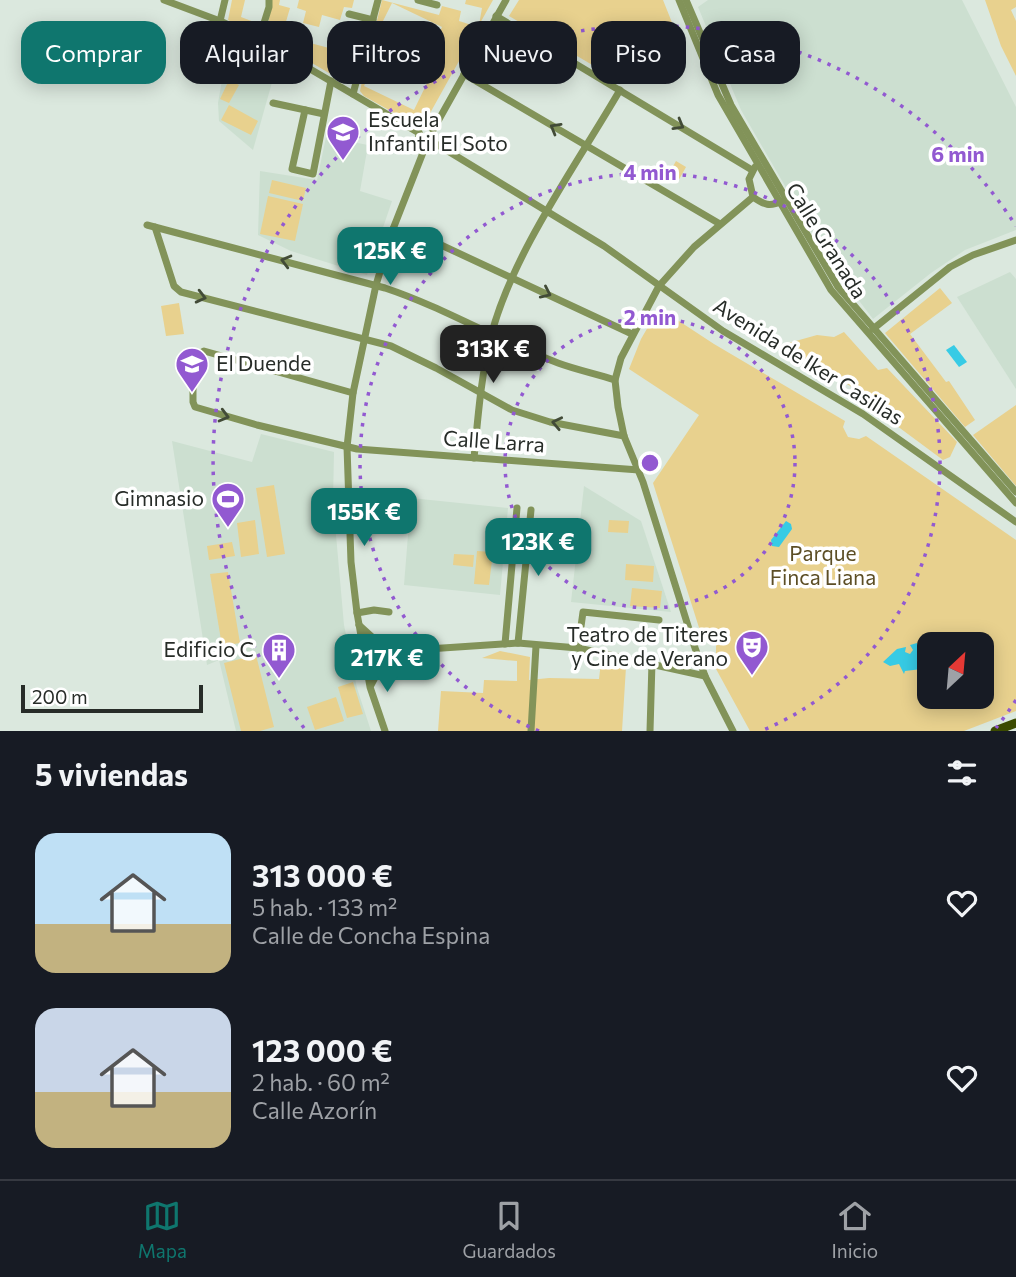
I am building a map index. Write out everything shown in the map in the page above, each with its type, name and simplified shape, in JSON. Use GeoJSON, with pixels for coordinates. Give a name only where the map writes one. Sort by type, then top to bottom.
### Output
{"type":"FeatureCollection","features":[{"type":"Feature","properties":{"kind":"main road"},"geometry":{"type":"LineString","coordinates":[[995,731],[1016,723]]}},
{"type":"Feature","properties":{"kind":"street"},"geometry":{"type":"LineString","coordinates":[[164,0],[220,21],[225,0]]}},
{"type":"Feature","properties":{"kind":"street"},"geometry":{"type":"LineString","coordinates":[[265,21],[269,0]]}},
{"type":"Feature","properties":{"kind":"street"},"geometry":{"type":"LineString","coordinates":[[349,14],[373,20],[377,0]]}},
{"type":"Feature","properties":{"kind":"street"},"geometry":{"type":"LineString","coordinates":[[418,0],[437,5]]}},
{"type":"Feature","properties":{"kind":"street"},"geometry":{"type":"LineString","coordinates":[[493,21],[506,0]]}},
{"type":"Feature","properties":{"kind":"street","name":"Calle Granada"},"geometry":{"type":"LineString","coordinates":[[679,0],[718,95],[755,167],[782,201],[838,287],[1016,492]]}},
{"type":"Feature","properties":{"kind":"street","name":"Calle Granada"},"geometry":{"type":"LineString","coordinates":[[689,2],[731,104],[831,290],[1016,503]]}},
{"type":"Feature","properties":{"kind":"street"},"geometry":{"type":"LineString","coordinates":[[496,16],[755,167],[749,179],[753,197],[762,204],[771,206],[782,201]]}},
{"type":"Feature","properties":{"kind":"street"},"geometry":{"type":"LineString","coordinates":[[433,130],[459,83]]}},
{"type":"Feature","properties":{"kind":"street"},"geometry":{"type":"LineString","coordinates":[[305,110],[292,169],[313,174],[330,84]]}},
{"type":"Feature","properties":{"kind":"street"},"geometry":{"type":"LineString","coordinates":[[336,84],[419,133]]}},
{"type":"Feature","properties":{"kind":"street"},"geometry":{"type":"LineString","coordinates":[[353,94],[356,84]]}},
{"type":"Feature","properties":{"kind":"street"},"geometry":{"type":"LineString","coordinates":[[481,84],[720,224]]}},
{"type":"Feature","properties":{"kind":"street"},"geometry":{"type":"LineString","coordinates":[[474,458],[480,394],[491,334],[512,278],[547,212],[620,90]]}},
{"type":"Feature","properties":{"kind":"street"},"geometry":{"type":"LineString","coordinates":[[273,103],[324,114]]}},
{"type":"Feature","properties":{"kind":"street"},"geometry":{"type":"LineString","coordinates":[[424,129],[433,130],[439,136],[438,145],[434,149],[424,150],[418,144],[419,133],[424,129]]}},
{"type":"Feature","properties":{"kind":"street","name":"Avenida de Iker Casillas"},"geometry":{"type":"LineString","coordinates":[[438,145],[604,246],[723,331],[863,414],[1016,522]]}},
{"type":"Feature","properties":{"kind":"street"},"geometry":{"type":"LineString","coordinates":[[385,731],[370,687],[357,613],[351,562],[347,447],[353,393],[376,285],[393,229],[424,150]]}},
{"type":"Feature","properties":{"kind":"street"},"geometry":{"type":"LineString","coordinates":[[733,731],[705,676],[639,470],[624,436],[615,380],[632,334],[659,286],[694,247],[753,197]]}},
{"type":"Feature","properties":{"kind":"street"},"geometry":{"type":"LineString","coordinates":[[615,380],[560,364],[420,299],[151,226],[174,286],[181,292],[364,339],[402,352],[436,368],[512,410],[550,422],[624,436]]}},
{"type":"Feature","properties":{"kind":"street"},"geometry":{"type":"LineString","coordinates":[[393,229],[441,245],[632,334]]}},
{"type":"Feature","properties":{"kind":"street"},"geometry":{"type":"LineString","coordinates":[[873,328],[950,267],[973,255],[1016,240]]}},
{"type":"Feature","properties":{"kind":"street","name":"Calle Larra"},"geometry":{"type":"LineString","coordinates":[[353,393],[204,351],[193,358],[195,407],[257,425],[347,447],[639,470]]}},
{"type":"Feature","properties":{"kind":"street"},"geometry":{"type":"LineString","coordinates":[[505,644],[517,508]]}},
{"type":"Feature","properties":{"kind":"street"},"geometry":{"type":"LineString","coordinates":[[518,643],[531,510]]}},
{"type":"Feature","properties":{"kind":"street"},"geometry":{"type":"LineString","coordinates":[[357,613],[374,610],[389,612]]}},
{"type":"Feature","properties":{"kind":"street"},"geometry":{"type":"LineString","coordinates":[[578,648],[583,612],[659,620]]}},
{"type":"Feature","properties":{"kind":"street"},"geometry":{"type":"LineString","coordinates":[[359,625],[386,652],[384,663]]}},
{"type":"Feature","properties":{"kind":"street"},"geometry":{"type":"LineString","coordinates":[[363,650],[370,645],[381,645],[398,651],[518,643],[578,648],[652,662],[705,676]]}},
{"type":"Feature","properties":{"kind":"street"},"geometry":{"type":"LineString","coordinates":[[531,731],[536,646]]}},
{"type":"Feature","properties":{"kind":"street"},"geometry":{"type":"LineString","coordinates":[[370,687],[384,663],[398,651]]}},
{"type":"Feature","properties":{"kind":"street"},"geometry":{"type":"LineString","coordinates":[[650,731],[652,662]]}},
{"type":"Feature","properties":{"kind":"street"},"geometry":{"type":"LineString","coordinates":[[366,665],[384,663]]}},
{"type":"Feature","properties":{"kind":"shaded area"},"geometry":{"type":"Polygon","coordinates":[[[708,0],[962,0],[1016,107],[1016,230],[965,250],[873,319],[828,260],[741,110],[730,84],[800,84],[800,21],[704,21],[698,7],[708,0]]]}},
{"type":"Feature","properties":{"kind":"shaded area"},"geometry":{"type":"Polygon","coordinates":[[[221,84],[272,84],[253,150],[219,121],[218,103],[221,84]]]}},
{"type":"Feature","properties":{"kind":"shaded area"},"geometry":{"type":"Polygon","coordinates":[[[326,137],[368,145],[360,191],[392,201],[367,275],[291,251],[258,235],[260,171],[317,180],[326,137]]]}},
{"type":"Feature","properties":{"kind":"shaded area"},"geometry":{"type":"Polygon","coordinates":[[[1010,272],[1016,279],[1016,389],[957,297],[1010,272]]]}},
{"type":"Feature","properties":{"kind":"shaded area"},"geometry":{"type":"Polygon","coordinates":[[[261,434],[334,452],[333,501],[344,625],[357,688],[371,731],[236,731],[219,660],[207,665],[172,441],[252,462],[261,434]]]}},
{"type":"Feature","properties":{"kind":"shaded area"},"geometry":{"type":"Polygon","coordinates":[[[584,486],[641,521],[671,612],[571,602],[584,486]]]}},
{"type":"Feature","properties":{"kind":"shaded area"},"geometry":{"type":"Polygon","coordinates":[[[411,498],[508,508],[500,595],[404,585],[411,498]]]}},
{"type":"Feature","properties":{"kind":"green space"},"geometry":{"type":"Polygon","coordinates":[[[232,0],[245,0],[241,17],[252,21],[228,20],[232,0]]]}},
{"type":"Feature","properties":{"kind":"green space"},"geometry":{"type":"Polygon","coordinates":[[[271,0],[280,0],[279,5],[290,8],[286,21],[269,21],[271,0]]]}},
{"type":"Feature","properties":{"kind":"green space"},"geometry":{"type":"Polygon","coordinates":[[[299,0],[354,0],[352,8],[344,7],[340,20],[322,15],[319,27],[313,26],[313,21],[304,21],[306,11],[297,8],[299,0]]]}},
{"type":"Feature","properties":{"kind":"green space"},"geometry":{"type":"Polygon","coordinates":[[[382,0],[439,15],[442,6],[461,11],[459,61],[424,124],[419,127],[364,96],[360,91],[362,84],[414,110],[427,84],[445,84],[445,21],[430,21],[392,3],[383,21],[377,21],[382,0]]]}},
{"type":"Feature","properties":{"kind":"green space"},"geometry":{"type":"Polygon","coordinates":[[[466,0],[493,0],[481,21],[482,8],[465,4],[466,0]]]}},
{"type":"Feature","properties":{"kind":"green space"},"geometry":{"type":"Polygon","coordinates":[[[519,0],[663,0],[671,21],[591,21],[591,64],[577,56],[577,21],[518,21],[509,16],[519,0]]]}},
{"type":"Feature","properties":{"kind":"green space"},"geometry":{"type":"Polygon","coordinates":[[[985,0],[1016,0],[1016,7],[1011,10],[1016,21],[1016,76],[1001,46],[985,0]]]}},
{"type":"Feature","properties":{"kind":"green space"},"geometry":{"type":"Polygon","coordinates":[[[313,44],[327,47],[327,72],[313,64],[313,44]]]}},
{"type":"Feature","properties":{"kind":"green space"},"geometry":{"type":"Polygon","coordinates":[[[227,84],[239,85],[229,103],[220,99],[227,84]]]}},
{"type":"Feature","properties":{"kind":"green space"},"geometry":{"type":"Polygon","coordinates":[[[229,105],[258,121],[251,135],[221,120],[229,105]]]}},
{"type":"Feature","properties":{"kind":"green space"},"geometry":{"type":"Polygon","coordinates":[[[676,161],[686,167],[677,183],[667,177],[676,161]]]}},
{"type":"Feature","properties":{"kind":"green space"},"geometry":{"type":"Polygon","coordinates":[[[272,180],[306,188],[303,201],[269,193],[272,180]]]}},
{"type":"Feature","properties":{"kind":"green space"},"geometry":{"type":"Polygon","coordinates":[[[268,196],[303,204],[295,241],[260,234],[268,196]]]}},
{"type":"Feature","properties":{"kind":"green space"},"geometry":{"type":"Polygon","coordinates":[[[940,288],[952,303],[910,334],[946,382],[949,381],[975,420],[965,427],[885,333],[940,288]]]}},
{"type":"Feature","properties":{"kind":"green space"},"geometry":{"type":"Polygon","coordinates":[[[179,303],[184,334],[166,336],[161,306],[179,303]]]}},
{"type":"Feature","properties":{"kind":"green space","name":"Parque Finca Liana"},"geometry":{"type":"Polygon","coordinates":[[[659,308],[714,344],[845,421],[843,427],[848,437],[859,439],[866,436],[1016,540],[1016,711],[964,731],[750,731],[710,658],[716,654],[716,643],[712,638],[702,637],[653,483],[699,415],[629,369],[641,339],[659,308]]]}},
{"type":"Feature","properties":{"kind":"green space"},"geometry":{"type":"Polygon","coordinates":[[[844,332],[878,370],[887,368],[957,442],[950,457],[943,460],[889,420],[886,408],[785,346],[817,335],[834,337],[844,332]]]}},
{"type":"Feature","properties":{"kind":"green space"},"geometry":{"type":"Polygon","coordinates":[[[1016,405],[1016,486],[973,435],[1016,405]]]}},
{"type":"Feature","properties":{"kind":"green space"},"geometry":{"type":"Polygon","coordinates":[[[274,485],[285,554],[267,557],[256,488],[274,485]]]}},
{"type":"Feature","properties":{"kind":"green space"},"geometry":{"type":"Polygon","coordinates":[[[255,520],[259,554],[241,557],[237,523],[255,520]]]}},
{"type":"Feature","properties":{"kind":"green space"},"geometry":{"type":"Polygon","coordinates":[[[609,520],[629,521],[628,533],[608,532],[609,520]]]}},
{"type":"Feature","properties":{"kind":"green space"},"geometry":{"type":"Polygon","coordinates":[[[232,542],[235,556],[209,560],[207,546],[232,542]]]}},
{"type":"Feature","properties":{"kind":"green space"},"geometry":{"type":"Polygon","coordinates":[[[477,551],[493,552],[489,585],[474,584],[477,551]]]}},
{"type":"Feature","properties":{"kind":"green space"},"geometry":{"type":"Polygon","coordinates":[[[454,554],[474,555],[473,567],[453,565],[454,554]]]}},
{"type":"Feature","properties":{"kind":"green space"},"geometry":{"type":"Polygon","coordinates":[[[626,564],[654,566],[653,582],[625,580],[626,564]]]}},
{"type":"Feature","properties":{"kind":"green space"},"geometry":{"type":"Polygon","coordinates":[[[228,572],[240,643],[222,646],[210,574],[228,572]]]}},
{"type":"Feature","properties":{"kind":"green space"},"geometry":{"type":"Polygon","coordinates":[[[632,588],[662,591],[660,608],[630,606],[632,588]]]}},
{"type":"Feature","properties":{"kind":"green space"},"geometry":{"type":"Polygon","coordinates":[[[500,651],[530,657],[529,680],[599,679],[601,662],[626,667],[622,731],[438,731],[441,691],[483,693],[484,680],[517,681],[517,661],[482,658],[500,651]]]}},
{"type":"Feature","properties":{"kind":"green space"},"geometry":{"type":"Polygon","coordinates":[[[256,655],[274,727],[260,731],[241,731],[224,663],[256,655]]]}},
{"type":"Feature","properties":{"kind":"green space"},"geometry":{"type":"Polygon","coordinates":[[[353,682],[363,714],[347,718],[338,687],[353,682]]]}},
{"type":"Feature","properties":{"kind":"green space"},"geometry":{"type":"Polygon","coordinates":[[[336,697],[344,721],[315,730],[307,707],[336,697]]]}},
{"type":"Feature","properties":{"kind":"water"},"geometry":{"type":"Polygon","coordinates":[[[954,345],[967,362],[959,367],[946,350],[954,345]]]}},
{"type":"Feature","properties":{"kind":"water"},"geometry":{"type":"Polygon","coordinates":[[[786,521],[791,524],[792,529],[779,547],[772,546],[771,540],[786,521]]]}},
{"type":"Feature","properties":{"kind":"water"},"geometry":{"type":"Polygon","coordinates":[[[917,643],[917,670],[905,671],[904,674],[899,664],[890,666],[883,662],[897,649],[906,647],[905,652],[910,654],[913,650],[910,645],[917,643]]]}},
{"type":"Feature","properties":{"kind":"place","name":"Escuela Infantil El Soto"},"geometry":{"type":"Point","coordinates":[343,162]}},
{"type":"Feature","properties":{"kind":"place","name":"El Duende"},"geometry":{"type":"Point","coordinates":[192,394]}},
{"type":"Feature","properties":{"kind":"place","name":"Gimnasio"},"geometry":{"type":"Point","coordinates":[228,529]}},
{"type":"Feature","properties":{"kind":"place","name":"Teatro de Titeres y Cine de Verano"},"geometry":{"type":"Point","coordinates":[752,677]}},
{"type":"Feature","properties":{"kind":"place","name":"Edificio C"},"geometry":{"type":"Point","coordinates":[279,680]}}]}
